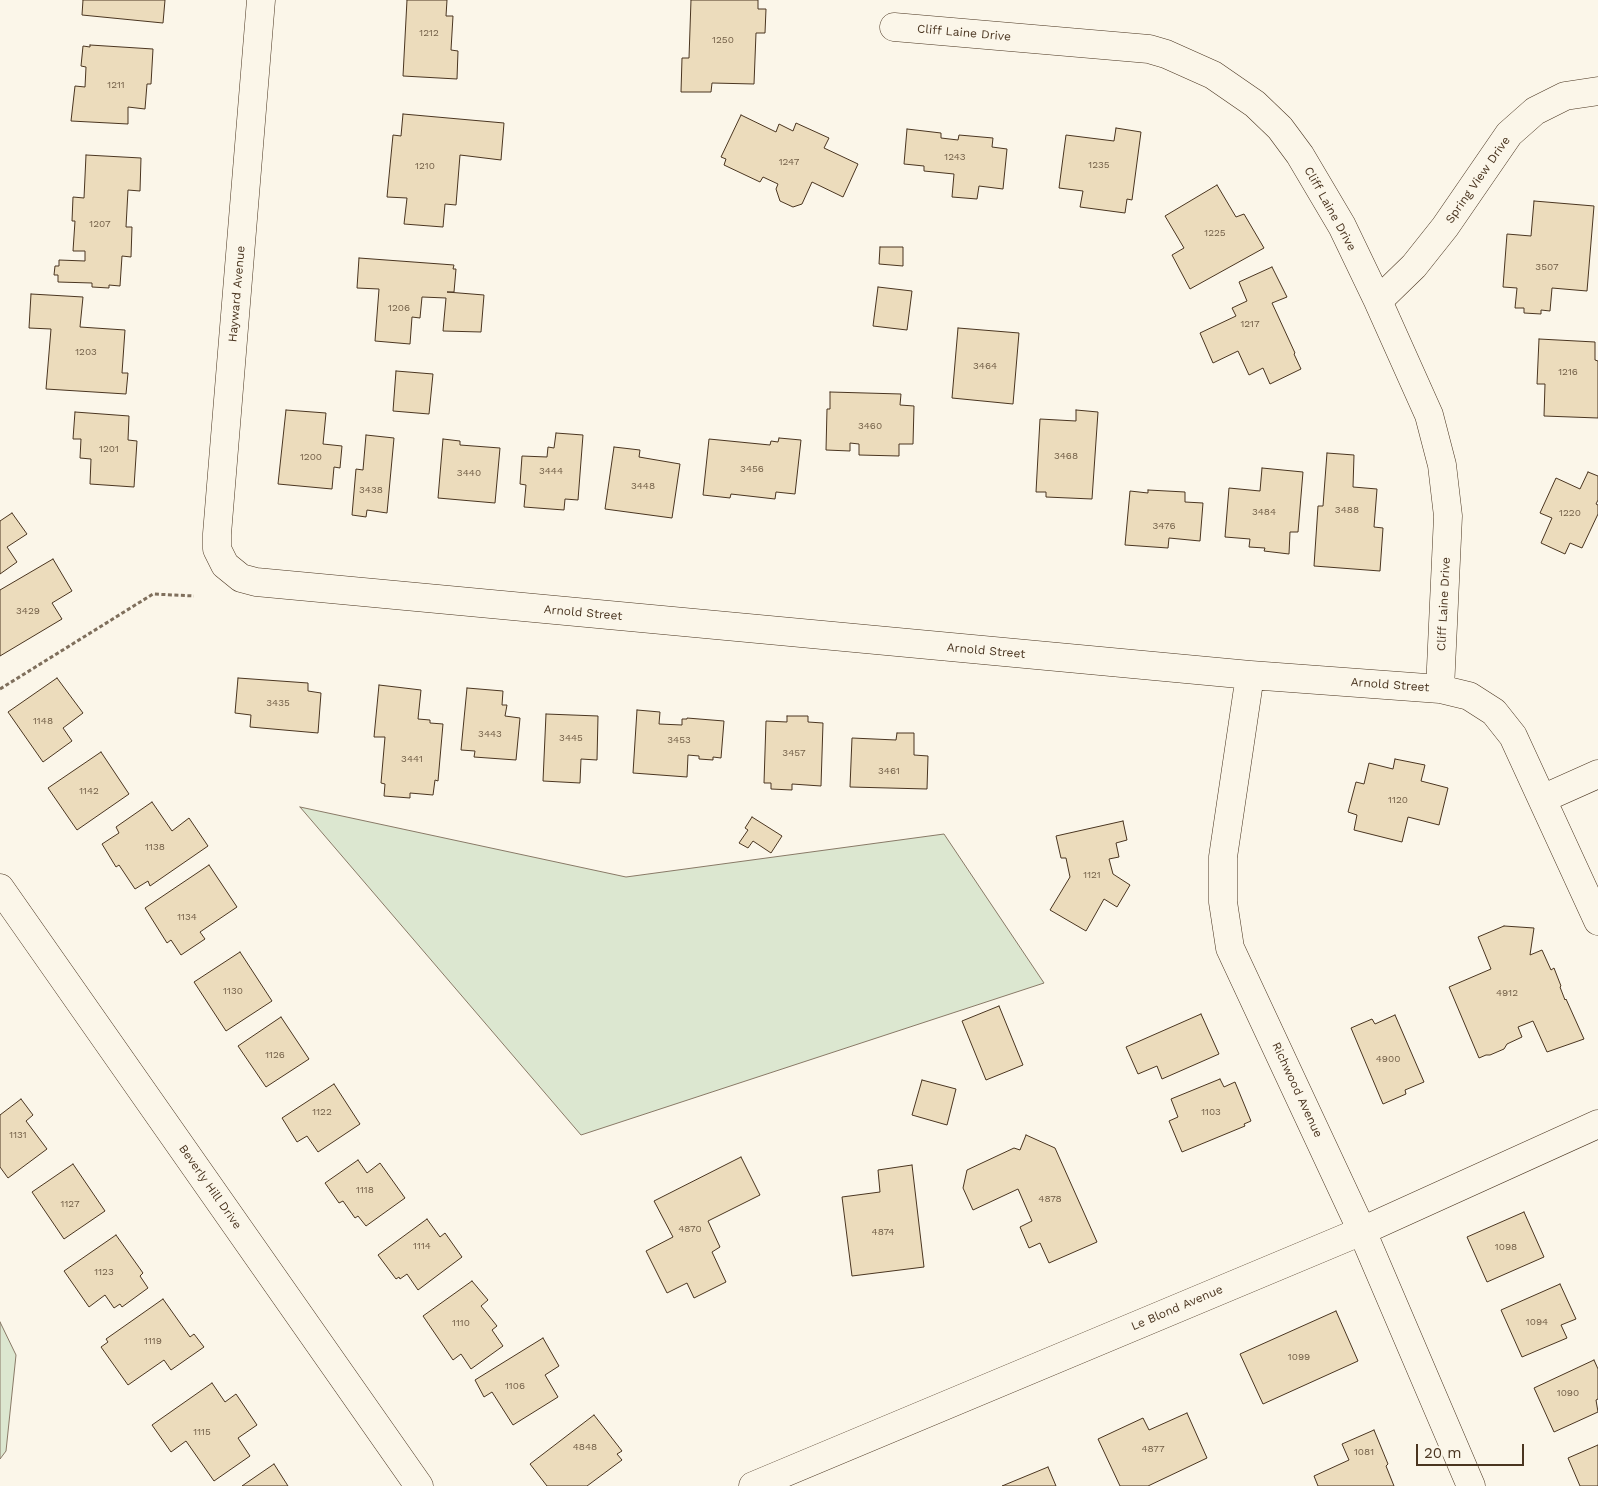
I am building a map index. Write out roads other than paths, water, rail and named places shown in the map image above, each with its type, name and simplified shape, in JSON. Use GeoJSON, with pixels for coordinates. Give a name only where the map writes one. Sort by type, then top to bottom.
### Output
{"type":"FeatureCollection","features":[{"type":"Feature","properties":{"kind":"street","name":"Hayward Avenue"},"geometry":{"type":"LineString","coordinates":[[241,578],[224,564],[217,549],[217,534],[261,0]]}},
{"type":"Feature","properties":{"kind":"street","name":"Cliff Laine Drive"},"geometry":{"type":"LineString","coordinates":[[894,27],[1150,49],[1166,54],[1212,75],[1255,104],[1280,128],[1300,155],[1342,226],[1429,415],[1442,465],[1448,516],[1440,689]]}},
{"type":"Feature","properties":{"kind":"street","name":"Spring View Drive"},"geometry":{"type":"LineString","coordinates":[[1378,301],[1425,253],[1509,134],[1535,111],[1565,96],[1598,91]]}},
{"type":"Feature","properties":{"kind":"street","name":"Arnold Street"},"geometry":{"type":"LineString","coordinates":[[241,578],[256,582],[1250,675],[1440,689],[1469,696],[1494,712],[1513,736],[1598,921]]}},
{"type":"Feature","properties":{"kind":"street","name":"Richwood Avenue"},"geometry":{"type":"LineString","coordinates":[[1250,675],[1223,857],[1223,902],[1230,948],[1362,1231],[1471,1486]]}},
{"type":"Feature","properties":{"kind":"street"},"geometry":{"type":"LineString","coordinates":[[1542,799],[1598,774]]}},
{"type":"Feature","properties":{"kind":"street","name":"Beverly Hill Drive"},"geometry":{"type":"LineString","coordinates":[[0,888],[419,1486]]}},
{"type":"Feature","properties":{"kind":"street","name":"Le Blond Avenue"},"geometry":{"type":"LineString","coordinates":[[753,1486],[1362,1231],[1598,1124]]}}]}
